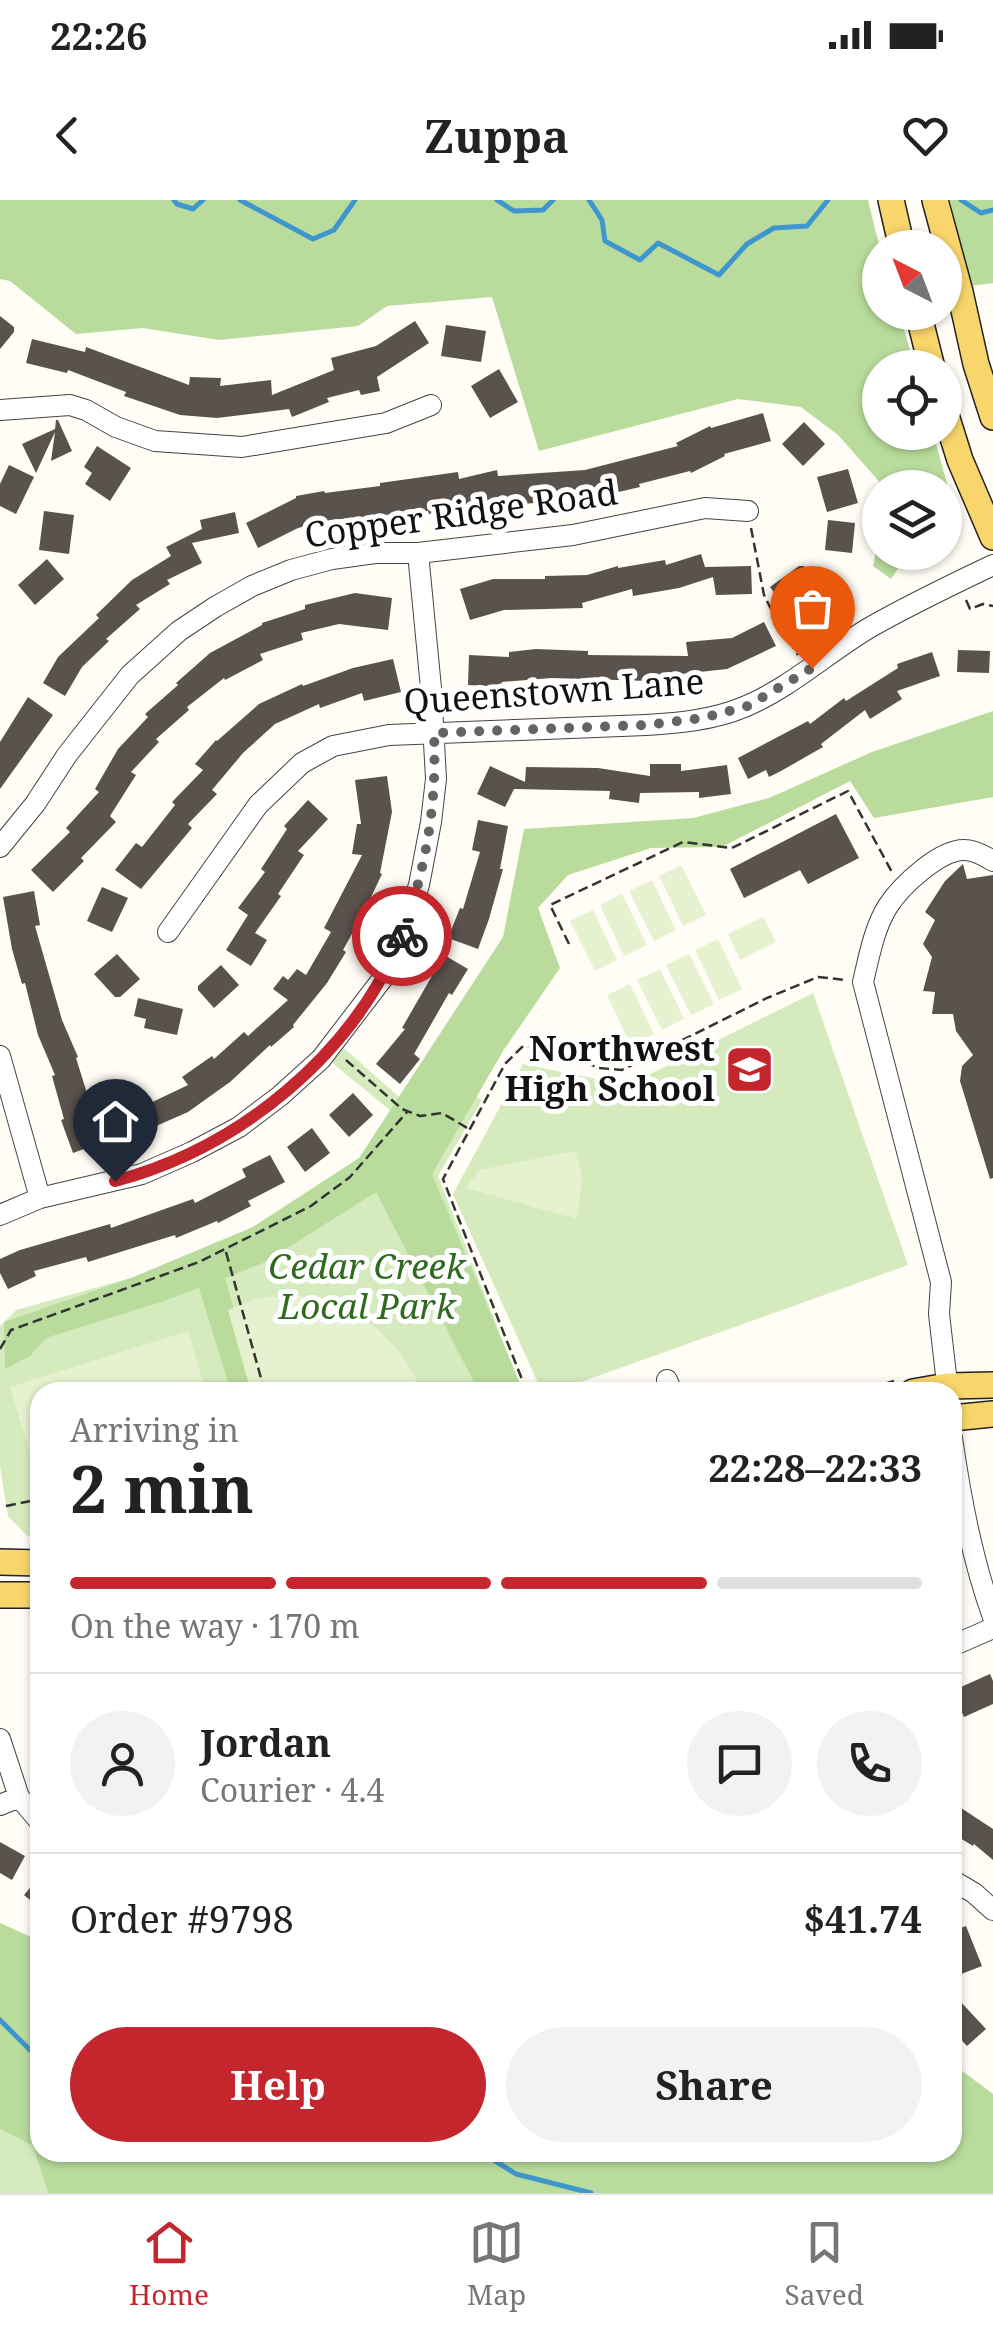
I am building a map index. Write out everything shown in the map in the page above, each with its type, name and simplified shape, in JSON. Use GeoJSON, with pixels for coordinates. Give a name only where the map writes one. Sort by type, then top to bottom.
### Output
{"type":"FeatureCollection","features":[{"type":"Feature","properties":{"kind":"main road"},"geometry":{"type":"LineString","coordinates":[[891,200],[898,230]]}},
{"type":"Feature","properties":{"kind":"main road"},"geometry":{"type":"LineString","coordinates":[[935,200],[993,417]]}},
{"type":"Feature","properties":{"kind":"main road"},"geometry":{"type":"LineString","coordinates":[[957,450],[993,537]]}},
{"type":"Feature","properties":{"kind":"main road"},"geometry":{"type":"LineString","coordinates":[[962,1388],[993,1385]]}},
{"type":"Feature","properties":{"kind":"main road"},"geometry":{"type":"LineString","coordinates":[[962,1417],[993,1414]]}},
{"type":"Feature","properties":{"kind":"main road"},"geometry":{"type":"LineString","coordinates":[[0,1562],[30,1563]]}},
{"type":"Feature","properties":{"kind":"main road"},"geometry":{"type":"LineString","coordinates":[[0,1595],[30,1595]]}},
{"type":"Feature","properties":{"kind":"street"},"geometry":{"type":"LineString","coordinates":[[0,410],[70,404],[155,441],[242,447],[386,424],[431,406]]}},
{"type":"Feature","properties":{"kind":"street","name":"Copper Ridge Road"},"geometry":{"type":"LineString","coordinates":[[0,847],[130,675],[180,631],[252,586],[292,570],[360,555],[573,535],[705,508],[748,512]]}},
{"type":"Feature","properties":{"kind":"street"},"geometry":{"type":"LineString","coordinates":[[0,1215],[40,1198],[142,1174],[239,1127],[280,1096],[331,1048],[383,978],[420,885],[436,779],[418,552]]}},
{"type":"Feature","properties":{"kind":"street","name":"Queenstown Lane"},"geometry":{"type":"LineString","coordinates":[[168,932],[258,805],[302,763],[334,746],[389,735],[646,725],[703,718],[748,706],[866,630],[993,565]]}},
{"type":"Feature","properties":{"kind":"street"},"geometry":{"type":"LineString","coordinates":[[947,1382],[939,1314],[941,1282],[863,982],[872,942],[888,906],[923,869],[945,855],[964,850],[982,854],[993,862]]}},
{"type":"Feature","properties":{"kind":"street"},"geometry":{"type":"LineString","coordinates":[[0,1056],[40,1198]]}},
{"type":"Feature","properties":{"kind":"street"},"geometry":{"type":"LineString","coordinates":[[962,1507],[993,1617]]}},
{"type":"Feature","properties":{"kind":"street"},"geometry":{"type":"LineString","coordinates":[[962,1642],[993,1628]]}},
{"type":"Feature","properties":{"kind":"street"},"geometry":{"type":"LineString","coordinates":[[0,1739],[10,1801]]}},
{"type":"Feature","properties":{"kind":"street"},"geometry":{"type":"LineString","coordinates":[[962,1886],[993,1910]]}},
{"type":"Feature","properties":{"kind":"path"},"geometry":{"type":"LineString","coordinates":[[748,512],[764,595],[807,670]]}},
{"type":"Feature","properties":{"kind":"path"},"geometry":{"type":"LineString","coordinates":[[958,582],[970,609],[983,604],[993,606]]}},
{"type":"Feature","properties":{"kind":"path"},"geometry":{"type":"LineString","coordinates":[[569,944],[550,905],[683,842],[732,848],[848,791],[902,891]]}},
{"type":"Feature","properties":{"kind":"path"},"geometry":{"type":"LineString","coordinates":[[523,1382],[443,1180],[504,1064],[523,1046],[552,1049],[599,1068],[622,1070],[818,977],[863,982]]}},
{"type":"Feature","properties":{"kind":"path"},"geometry":{"type":"LineString","coordinates":[[331,1048],[408,1112],[420,1116],[442,1113],[470,1129]]}},
{"type":"Feature","properties":{"kind":"path"},"geometry":{"type":"LineString","coordinates":[[0,1349],[11,1330],[199,1262],[311,1206],[350,1177],[408,1112]]}},
{"type":"Feature","properties":{"kind":"path"},"geometry":{"type":"LineString","coordinates":[[226,1249],[262,1382]]}},
{"type":"Feature","properties":{"kind":"path"},"geometry":{"type":"LineString","coordinates":[[6,1506],[30,1501]]}},
{"type":"Feature","properties":{"kind":"green space"},"geometry":{"type":"Polygon","coordinates":[[[0,200],[868,200],[875,230],[862,230],[862,330],[904,330],[910,350],[862,350],[862,450],[938,450],[943,470],[869,470],[838,435],[801,407],[738,399],[539,451],[492,297],[387,306],[358,326],[219,340],[143,328],[76,334],[10,281],[0,279],[0,200]]]}},
{"type":"Feature","properties":{"kind":"green space"},"geometry":{"type":"Polygon","coordinates":[[[950,200],[993,200],[993,283],[970,286],[962,252],[962,230],[957,230],[950,200]]]}},
{"type":"Feature","properties":{"kind":"green space"},"geometry":{"type":"Polygon","coordinates":[[[879,570],[897,570],[891,579],[879,570]]]}},
{"type":"Feature","properties":{"kind":"green space"},"geometry":{"type":"Polygon","coordinates":[[[993,711],[993,797],[874,818],[850,781],[722,847],[651,848],[568,875],[538,908],[560,968],[503,1051],[432,1174],[519,1382],[474,1382],[376,1192],[263,1263],[225,1278],[255,1382],[228,1382],[199,1288],[46,1338],[30,1356],[5,1369],[4,1322],[131,1278],[253,1227],[359,1158],[503,937],[524,829],[693,818],[769,798],[872,752],[993,711]]]}},
{"type":"Feature","properties":{"kind":"green space"},"geometry":{"type":"Polygon","coordinates":[[[681,865],[706,915],[683,926],[659,876],[681,865]]]}},
{"type":"Feature","properties":{"kind":"green space"},"geometry":{"type":"Polygon","coordinates":[[[652,880],[676,930],[654,941],[629,891],[652,880]]]}},
{"type":"Feature","properties":{"kind":"green space"},"geometry":{"type":"Polygon","coordinates":[[[622,894],[647,945],[624,956],[600,905],[622,894]]]}},
{"type":"Feature","properties":{"kind":"green space"},"geometry":{"type":"Polygon","coordinates":[[[593,910],[617,960],[595,971],[570,921],[593,910]]]}},
{"type":"Feature","properties":{"kind":"green space"},"geometry":{"type":"Polygon","coordinates":[[[763,917],[776,942],[740,960],[728,934],[763,917]]]}},
{"type":"Feature","properties":{"kind":"green space"},"geometry":{"type":"Polygon","coordinates":[[[718,939],[742,989],[719,1000],[695,950],[718,939]]]}},
{"type":"Feature","properties":{"kind":"green space"},"geometry":{"type":"Polygon","coordinates":[[[689,954],[714,1004],[691,1015],[666,965],[689,954]]]}},
{"type":"Feature","properties":{"kind":"green space"},"geometry":{"type":"Polygon","coordinates":[[[660,969],[684,1019],[662,1030],[637,980],[660,969]]]}},
{"type":"Feature","properties":{"kind":"green space"},"geometry":{"type":"Polygon","coordinates":[[[630,984],[654,1034],[631,1046],[607,995],[630,984]]]}},
{"type":"Feature","properties":{"kind":"green space"},"geometry":{"type":"Polygon","coordinates":[[[813,993],[908,1265],[581,1382],[538,1382],[453,1194],[523,1064],[601,1080],[640,1079],[813,993]]]}},
{"type":"Feature","properties":{"kind":"green space","name":"Cedar Creek Local Park"},"geometry":{"type":"Polygon","coordinates":[[[336,1041],[408,1105],[430,1070],[482,1100],[438,1176],[519,1382],[30,1382],[30,1537],[27,1536],[8,1516],[0,1466],[0,1326],[16,1310],[177,1265],[254,1227],[355,1163],[397,1116],[324,1056],[336,1041]]]}},
{"type":"Feature","properties":{"kind":"green space"},"geometry":{"type":"Polygon","coordinates":[[[576,1151],[582,1177],[577,1219],[466,1188],[479,1170],[576,1151]]]}},
{"type":"Feature","properties":{"kind":"green space"},"geometry":{"type":"Polygon","coordinates":[[[298,1296],[332,1301],[351,1310],[399,1352],[418,1382],[248,1382],[228,1310],[259,1298],[298,1296]]]}},
{"type":"Feature","properties":{"kind":"green space"},"geometry":{"type":"Polygon","coordinates":[[[188,1331],[203,1382],[30,1382],[30,1454],[10,1387],[188,1331]]]}},
{"type":"Feature","properties":{"kind":"green space"},"geometry":{"type":"Polygon","coordinates":[[[0,1923],[30,1936],[30,2144],[0,2129],[0,1923]]]}},
{"type":"Feature","properties":{"kind":"green space"},"geometry":{"type":"Polygon","coordinates":[[[962,2071],[993,2094],[993,2193],[48,2193],[38,2162],[962,2162],[962,2071]]]}},
{"type":"Feature","properties":{"kind":"green space"},"geometry":{"type":"Polygon","coordinates":[[[0,2129],[30,2144],[30,2162],[38,2162],[48,2193],[0,2193],[0,2129]]]}},
{"type":"Feature","properties":{"kind":"building"},"geometry":{"type":"Polygon","coordinates":[[[0,316],[14,327],[14,332],[0,349],[0,316]]]}},
{"type":"Feature","properties":{"kind":"building"},"geometry":{"type":"Polygon","coordinates":[[[415,321],[429,343],[377,377],[380,391],[361,395],[359,390],[327,398],[329,402],[292,417],[289,409],[217,418],[180,415],[124,396],[126,392],[68,370],[67,373],[26,363],[32,339],[85,352],[86,347],[189,385],[190,377],[221,378],[220,386],[271,380],[272,395],[334,370],[331,358],[376,346],[415,321]]]}},
{"type":"Feature","properties":{"kind":"building"},"geometry":{"type":"Polygon","coordinates":[[[446,325],[486,331],[481,362],[441,356],[446,325]]]}},
{"type":"Feature","properties":{"kind":"building"},"geometry":{"type":"Polygon","coordinates":[[[499,369],[518,402],[490,418],[471,386],[499,369]]]}},
{"type":"Feature","properties":{"kind":"building"},"geometry":{"type":"Polygon","coordinates":[[[763,413],[771,441],[724,454],[691,473],[597,497],[513,505],[513,498],[429,514],[428,511],[330,520],[298,528],[258,548],[246,523],[296,496],[324,491],[458,472],[459,479],[497,470],[498,476],[585,470],[678,446],[676,443],[710,426],[763,413]]]}},
{"type":"Feature","properties":{"kind":"building"},"geometry":{"type":"Polygon","coordinates":[[[56,420],[72,451],[51,461],[55,432],[36,473],[22,444],[55,429],[56,420]]]}},
{"type":"Feature","properties":{"kind":"building"},"geometry":{"type":"Polygon","coordinates":[[[804,422],[825,444],[803,466],[782,444],[804,422]]]}},
{"type":"Feature","properties":{"kind":"building"},"geometry":{"type":"Polygon","coordinates":[[[97,446],[131,468],[110,501],[85,484],[92,473],[84,467],[97,446]]]}},
{"type":"Feature","properties":{"kind":"building"},"geometry":{"type":"Polygon","coordinates":[[[9,465],[34,477],[16,514],[0,506],[0,484],[9,465]]]}},
{"type":"Feature","properties":{"kind":"building"},"geometry":{"type":"Polygon","coordinates":[[[848,469],[858,503],[827,512],[817,477],[848,469]]]}},
{"type":"Feature","properties":{"kind":"building"},"geometry":{"type":"Polygon","coordinates":[[[44,511],[74,515],[69,554],[39,550],[44,511]]]}},
{"type":"Feature","properties":{"kind":"building"},"geometry":{"type":"Polygon","coordinates":[[[235,512],[239,533],[192,543],[202,563],[167,580],[170,584],[136,605],[140,609],[106,639],[109,641],[82,667],[65,696],[43,683],[58,657],[99,618],[96,615],[132,580],[171,556],[166,547],[202,529],[200,520],[235,512]]]}},
{"type":"Feature","properties":{"kind":"building"},"geometry":{"type":"Polygon","coordinates":[[[828,520],[855,523],[852,553],[825,550],[828,520]]]}},
{"type":"Feature","properties":{"kind":"building"},"geometry":{"type":"Polygon","coordinates":[[[701,554],[705,567],[751,566],[752,594],[716,595],[713,577],[633,596],[632,589],[582,603],[583,608],[504,610],[470,620],[460,589],[493,579],[587,575],[665,560],[666,565],[701,554]]]}},
{"type":"Feature","properties":{"kind":"building"},"geometry":{"type":"Polygon","coordinates":[[[47,559],[64,579],[35,605],[18,585],[47,559]]]}},
{"type":"Feature","properties":{"kind":"building"},"geometry":{"type":"Polygon","coordinates":[[[804,566],[818,585],[786,608],[770,587],[804,566]]]}},
{"type":"Feature","properties":{"kind":"building"},"geometry":{"type":"Polygon","coordinates":[[[355,593],[392,598],[388,630],[339,624],[301,633],[303,640],[260,654],[263,660],[224,678],[187,707],[189,710],[156,739],[159,742],[131,772],[136,775],[110,816],[116,822],[53,892],[31,870],[70,832],[66,828],[99,792],[95,789],[118,749],[148,717],[145,714],[210,653],[262,623],[305,609],[305,605],[355,593]]]}},
{"type":"Feature","properties":{"kind":"building"},"geometry":{"type":"Polygon","coordinates":[[[764,622],[776,646],[727,669],[681,674],[681,682],[552,678],[502,682],[501,687],[468,685],[469,655],[509,657],[509,652],[536,649],[588,651],[588,655],[688,656],[686,642],[732,638],[764,622]]]}},
{"type":"Feature","properties":{"kind":"building"},"geometry":{"type":"Polygon","coordinates":[[[958,650],[990,651],[989,673],[957,672],[958,650]]]}},
{"type":"Feature","properties":{"kind":"building"},"geometry":{"type":"Polygon","coordinates":[[[932,652],[940,676],[897,691],[902,699],[870,719],[865,710],[821,744],[823,747],[781,771],[769,777],[766,770],[748,779],[738,758],[808,721],[810,724],[844,698],[846,701],[898,668],[897,664],[932,652]]]}},
{"type":"Feature","properties":{"kind":"building"},"geometry":{"type":"Polygon","coordinates":[[[393,659],[401,692],[364,701],[362,693],[320,708],[319,704],[275,724],[243,753],[212,790],[217,794],[188,824],[192,828],[141,889],[115,870],[136,843],[142,847],[175,805],[172,802],[203,770],[195,764],[216,740],[259,704],[302,684],[393,659]]]}},
{"type":"Feature","properties":{"kind":"building"},"geometry":{"type":"Polygon","coordinates":[[[28,697],[53,715],[0,789],[0,742],[28,697]]]}},
{"type":"Feature","properties":{"kind":"building"},"geometry":{"type":"Polygon","coordinates":[[[650,764],[681,764],[681,771],[727,765],[731,794],[699,798],[699,792],[640,793],[639,803],[609,799],[610,791],[514,789],[505,807],[477,794],[490,766],[525,782],[526,767],[598,768],[650,776],[650,764]]]}},
{"type":"Feature","properties":{"kind":"building"},"geometry":{"type":"Polygon","coordinates":[[[387,776],[392,812],[382,874],[343,950],[346,952],[294,1027],[188,1112],[122,1141],[115,1126],[94,1134],[98,1144],[73,1153],[61,1120],[64,1119],[52,1076],[55,1075],[38,1035],[12,949],[3,897],[34,891],[40,925],[35,926],[96,1122],[142,1101],[144,1106],[188,1085],[182,1077],[212,1056],[214,1059],[244,1032],[248,1036],[288,1000],[273,989],[283,976],[288,980],[297,969],[306,975],[331,932],[324,928],[362,855],[352,854],[357,824],[361,824],[355,780],[387,776]]]}},
{"type":"Feature","properties":{"kind":"building"},"geometry":{"type":"Polygon","coordinates":[[[308,800],[328,819],[298,851],[304,855],[255,933],[267,940],[251,966],[226,950],[248,915],[238,908],[265,872],[261,869],[287,829],[284,826],[308,800]]]}},
{"type":"Feature","properties":{"kind":"building"},"geometry":{"type":"Polygon","coordinates":[[[836,814],[859,858],[808,884],[800,870],[744,898],[730,869],[836,814]]]}},
{"type":"Feature","properties":{"kind":"building"},"geometry":{"type":"Polygon","coordinates":[[[478,820],[508,826],[503,869],[478,949],[448,938],[460,908],[463,909],[480,852],[472,850],[478,820]]]}},
{"type":"Feature","properties":{"kind":"building"},"geometry":{"type":"Polygon","coordinates":[[[963,864],[967,879],[993,875],[990,1179],[960,1081],[962,1066],[973,1055],[956,1031],[953,1014],[932,1014],[935,992],[923,991],[932,957],[923,944],[935,920],[925,912],[945,881],[963,864]]]}},
{"type":"Feature","properties":{"kind":"building"},"geometry":{"type":"Polygon","coordinates":[[[102,887],[128,898],[112,932],[87,921],[102,887]]]}},
{"type":"Feature","properties":{"kind":"building"},"geometry":{"type":"Polygon","coordinates":[[[117,954],[140,979],[120,997],[115,997],[94,974],[117,954]]]}},
{"type":"Feature","properties":{"kind":"building"},"geometry":{"type":"Polygon","coordinates":[[[444,955],[468,969],[452,995],[449,993],[414,1054],[420,1059],[400,1084],[376,1064],[405,1029],[402,1028],[444,955]]]}},
{"type":"Feature","properties":{"kind":"building"},"geometry":{"type":"Polygon","coordinates":[[[221,965],[239,985],[214,1008],[198,986],[221,965]]]}},
{"type":"Feature","properties":{"kind":"building"},"geometry":{"type":"Polygon","coordinates":[[[138,998],[183,1009],[177,1035],[144,1028],[146,1019],[134,1016],[138,998]]]}},
{"type":"Feature","properties":{"kind":"building"},"geometry":{"type":"Polygon","coordinates":[[[353,1093],[373,1115],[349,1137],[329,1115],[353,1093]]]}},
{"type":"Feature","properties":{"kind":"building"},"geometry":{"type":"Polygon","coordinates":[[[312,1128],[330,1153],[305,1172],[287,1147],[312,1128]]]}},
{"type":"Feature","properties":{"kind":"building"},"geometry":{"type":"Polygon","coordinates":[[[270,1155],[285,1182],[248,1201],[251,1206],[218,1223],[88,1262],[86,1257],[34,1271],[36,1276],[8,1289],[0,1273],[0,1259],[20,1250],[110,1224],[111,1228],[193,1199],[195,1203],[246,1177],[242,1169],[270,1155]]]}},
{"type":"Feature","properties":{"kind":"building"},"geometry":{"type":"Polygon","coordinates":[[[990,1674],[993,1704],[964,1717],[962,1687],[990,1674]]]}},
{"type":"Feature","properties":{"kind":"building"},"geometry":{"type":"Polygon","coordinates":[[[962,1809],[993,1829],[993,1860],[962,1839],[962,1809]]]}},
{"type":"Feature","properties":{"kind":"building"},"geometry":{"type":"Polygon","coordinates":[[[0,1842],[25,1856],[12,1880],[0,1873],[0,1842]]]}},
{"type":"Feature","properties":{"kind":"building"},"geometry":{"type":"Polygon","coordinates":[[[966,1926],[982,1966],[962,1974],[962,1927],[966,1926]]]}},
{"type":"Feature","properties":{"kind":"building"},"geometry":{"type":"Polygon","coordinates":[[[962,2003],[986,2029],[967,2046],[962,2041],[962,2003]]]}},
{"type":"Feature","properties":{"kind":"waterway"},"geometry":{"type":"LineString","coordinates":[[174,200],[193,209],[203,200]]}},
{"type":"Feature","properties":{"kind":"waterway"},"geometry":{"type":"LineString","coordinates":[[240,200],[313,239],[334,230],[355,200]]}},
{"type":"Feature","properties":{"kind":"waterway"},"geometry":{"type":"LineString","coordinates":[[497,200],[514,211],[543,210],[553,200]]}},
{"type":"Feature","properties":{"kind":"waterway"},"geometry":{"type":"LineString","coordinates":[[589,200],[602,220],[605,241],[640,260],[658,243],[719,275],[747,244],[774,228],[807,226],[828,200]]}},
{"type":"Feature","properties":{"kind":"waterway"},"geometry":{"type":"LineString","coordinates":[[961,200],[981,213],[993,210]]}},
{"type":"Feature","properties":{"kind":"waterway"},"geometry":{"type":"LineString","coordinates":[[0,2020],[30,2050]]}},
{"type":"Feature","properties":{"kind":"waterway"},"geometry":{"type":"LineString","coordinates":[[497,2162],[516,2174],[591,2193]]}},
{"type":"Feature","properties":{"kind":"way so far"},"geometry":{"type":"LineString","coordinates":[[402,936],[420,885],[431,822],[436,779],[434,733],[676,723],[748,706],[812,668]]}},
{"type":"Feature","properties":{"kind":"place","name":"Northwest High School"},"geometry":{"type":"Point","coordinates":[750,1069]}},
{"type":"Feature","properties":{"kind":"route"},"geometry":{"type":"LineString","coordinates":[[115,1181],[192,1152],[239,1127],[280,1096],[321,1059],[353,1020],[383,978],[402,936]]}}]}
